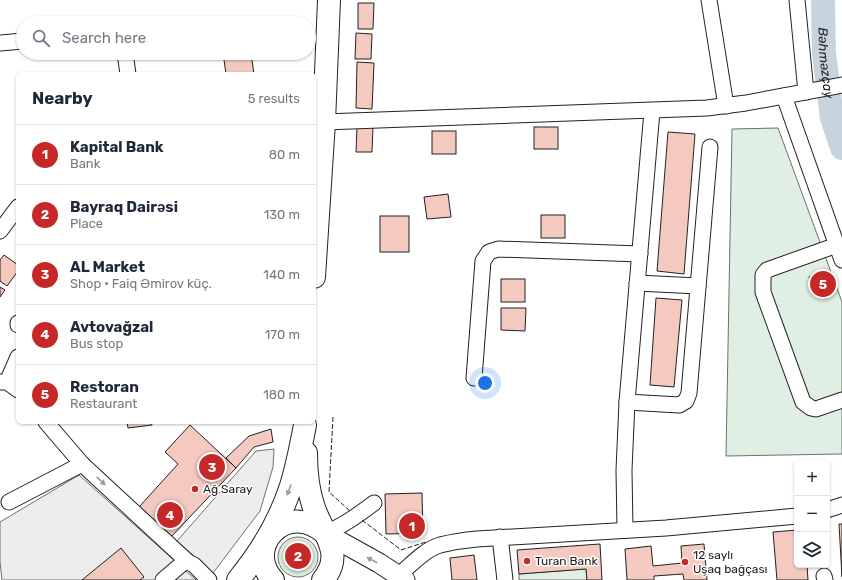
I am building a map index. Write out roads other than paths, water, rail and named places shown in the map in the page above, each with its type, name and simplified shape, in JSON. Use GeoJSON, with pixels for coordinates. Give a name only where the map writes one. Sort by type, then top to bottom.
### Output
{"type":"FeatureCollection","features":[{"type":"Feature","properties":{"kind":"highway"},"geometry":{"type":"LineString","coordinates":[[316,214],[318,150],[324,122],[329,0]]}},
{"type":"Feature","properties":{"kind":"highway"},"geometry":{"type":"LineString","coordinates":[[305,424],[306,467],[309,489],[314,508],[332,546],[333,561],[330,571],[323,580]]}},
{"type":"Feature","properties":{"kind":"highway"},"geometry":{"type":"LineString","coordinates":[[273,580],[266,570],[263,561],[263,550],[291,486],[298,462],[305,424]]}},
{"type":"Feature","properties":{"kind":"highway"},"geometry":{"type":"LineString","coordinates":[[238,580],[272,533],[279,526],[293,521],[308,522],[317,526],[325,533]]}},
{"type":"Feature","properties":{"kind":"main road"},"geometry":{"type":"LineString","coordinates":[[325,533],[402,578]]}},
{"type":"Feature","properties":{"kind":"street"},"geometry":{"type":"LineString","coordinates":[[709,0],[726,106]]}},
{"type":"Feature","properties":{"kind":"street"},"geometry":{"type":"LineString","coordinates":[[797,0],[810,91]]}},
{"type":"Feature","properties":{"kind":"street"},"geometry":{"type":"LineString","coordinates":[[0,44],[16,42]]}},
{"type":"Feature","properties":{"kind":"street"},"geometry":{"type":"LineString","coordinates":[[126,60],[128,72]]}},
{"type":"Feature","properties":{"kind":"street"},"geometry":{"type":"LineString","coordinates":[[324,122],[652,111],[726,106],[842,85]]}},
{"type":"Feature","properties":{"kind":"street"},"geometry":{"type":"LineString","coordinates":[[784,96],[842,260]]}},
{"type":"Feature","properties":{"kind":"street"},"geometry":{"type":"LineString","coordinates":[[625,530],[624,470],[627,402],[652,111]]}},
{"type":"Feature","properties":{"kind":"street"},"geometry":{"type":"LineString","coordinates":[[627,402],[679,405],[686,401],[689,394],[710,147]]}},
{"type":"Feature","properties":{"kind":"street"},"geometry":{"type":"LineString","coordinates":[[0,231],[16,210]]}},
{"type":"Feature","properties":{"kind":"street"},"geometry":{"type":"LineString","coordinates":[[837,246],[767,270],[763,275],[763,292],[803,402],[816,409],[842,400]]}},
{"type":"Feature","properties":{"kind":"street"},"geometry":{"type":"LineString","coordinates":[[474,378],[483,262],[489,252],[498,248],[640,254]]}},
{"type":"Feature","properties":{"kind":"street"},"geometry":{"type":"LineString","coordinates":[[637,283],[698,286]]}},
{"type":"Feature","properties":{"kind":"street"},"geometry":{"type":"LineString","coordinates":[[8,385],[16,363]]}},
{"type":"Feature","properties":{"kind":"street"},"geometry":{"type":"LineString","coordinates":[[48,424],[82,464],[188,562],[194,564],[209,580]]}},
{"type":"Feature","properties":{"kind":"street"},"geometry":{"type":"LineString","coordinates":[[9,502],[82,464]]}},
{"type":"Feature","properties":{"kind":"street"},"geometry":{"type":"LineString","coordinates":[[325,533],[348,523],[374,503]]}},
{"type":"Feature","properties":{"kind":"street"},"geometry":{"type":"LineString","coordinates":[[830,509],[842,505]]}},
{"type":"Feature","properties":{"kind":"street"},"geometry":{"type":"LineString","coordinates":[[402,578],[424,554],[438,546],[456,542],[500,537],[625,530],[794,516]]}},
{"type":"Feature","properties":{"kind":"street"},"geometry":{"type":"LineString","coordinates":[[500,537],[505,580]]}},
{"type":"Feature","properties":{"kind":"street"},"geometry":{"type":"LineString","coordinates":[[163,580],[183,564],[188,562]]}},
{"type":"Feature","properties":{"kind":"waterway","name":"Bəhməzçay"},"geometry":{"type":"LineString","coordinates":[[823,0],[824,53],[832,118],[842,148]]}},
{"type":"Feature","properties":{"kind":"place","name":"Restoran"},"geometry":{"type":"Point","coordinates":[823,284]}},
{"type":"Feature","properties":{"kind":"place","name":"AL Market"},"geometry":{"type":"Point","coordinates":[212,467]}},
{"type":"Feature","properties":{"kind":"place","name":"Ağ Saray"},"geometry":{"type":"Point","coordinates":[195,489]}},
{"type":"Feature","properties":{"kind":"place","name":"Avtovağzal"},"geometry":{"type":"Point","coordinates":[170,515]}},
{"type":"Feature","properties":{"kind":"place","name":"Kapital Bank"},"geometry":{"type":"Point","coordinates":[412,526]}},
{"type":"Feature","properties":{"kind":"place","name":"Bayraq Dairəsi"},"geometry":{"type":"Point","coordinates":[298,556]}},
{"type":"Feature","properties":{"kind":"place","name":"Turan Bank"},"geometry":{"type":"Point","coordinates":[527,561]}},
{"type":"Feature","properties":{"kind":"place","name":"12 saylı Uşaq bağçası"},"geometry":{"type":"Point","coordinates":[685,562]}}]}
